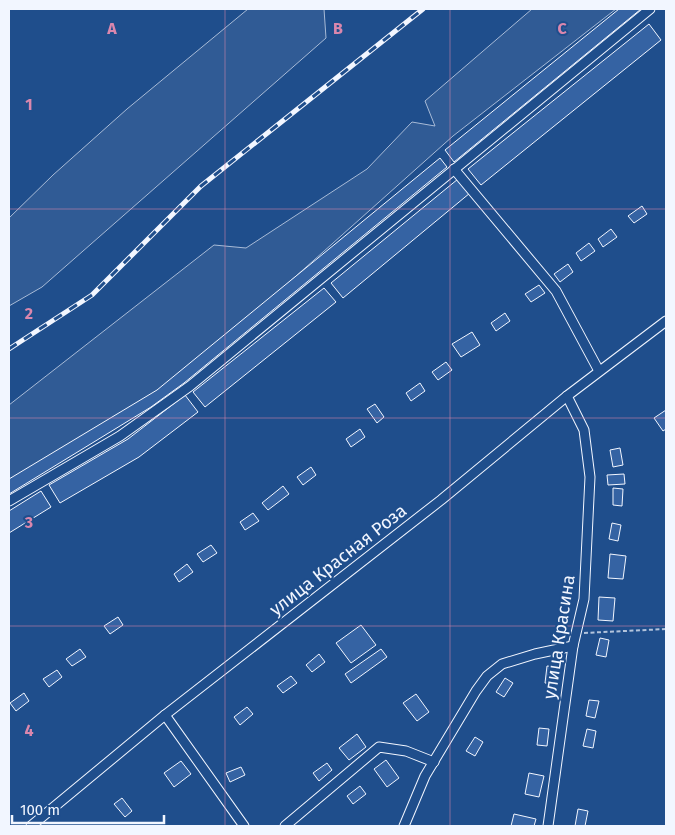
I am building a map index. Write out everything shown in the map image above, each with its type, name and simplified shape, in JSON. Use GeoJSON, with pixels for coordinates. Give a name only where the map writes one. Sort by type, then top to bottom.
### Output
{"type":"FeatureCollection","features":[{"type":"Feature","properties":{"kind":"street"},"geometry":{"type":"LineString","coordinates":[[9,500],[120,436],[190,386],[650,9]]}},
{"type":"Feature","properties":{"kind":"street"},"geometry":{"type":"LineString","coordinates":[[454,168],[556,292],[599,371]]}},
{"type":"Feature","properties":{"kind":"street","name":"улица Красная Роза"},"geometry":{"type":"LineString","coordinates":[[31,826],[165,715],[440,500],[567,396],[666,321]]}},
{"type":"Feature","properties":{"kind":"street","name":"улица Красина"},"geometry":{"type":"LineString","coordinates":[[548,826],[573,646],[584,599],[590,477],[584,430],[567,396]]}},
{"type":"Feature","properties":{"kind":"street"},"geometry":{"type":"LineString","coordinates":[[404,826],[425,776],[476,690],[487,676],[502,664],[535,654],[573,646]]}},
{"type":"Feature","properties":{"kind":"street"},"geometry":{"type":"LineString","coordinates":[[165,715],[244,826]]}},
{"type":"Feature","properties":{"kind":"street"},"geometry":{"type":"LineString","coordinates":[[285,826],[379,747],[406,751],[434,762]]}},
{"type":"Feature","properties":{"kind":"path"},"geometry":{"type":"LineString","coordinates":[[577,633],[666,629]]}},
{"type":"Feature","properties":{"kind":"shaded area"},"geometry":{"type":"Polygon","coordinates":[[[248,9],[324,9],[326,38],[42,287],[9,306],[9,218],[53,175],[127,109],[248,9]]]}},
{"type":"Feature","properties":{"kind":"shaded area"},"geometry":{"type":"Polygon","coordinates":[[[532,9],[616,9],[453,136],[165,393],[9,488],[9,405],[214,245],[246,248],[367,169],[412,122],[435,126],[425,101],[532,9]]]}},
{"type":"Feature","properties":{"kind":"building"},"geometry":{"type":"Polygon","coordinates":[[[619,9],[641,9],[454,162],[445,150],[619,9]]]}},
{"type":"Feature","properties":{"kind":"building"},"geometry":{"type":"Polygon","coordinates":[[[649,24],[661,40],[481,185],[468,169],[649,24]]]}},
{"type":"Feature","properties":{"kind":"building"},"geometry":{"type":"Polygon","coordinates":[[[440,158],[447,167],[184,383],[151,407],[9,494],[9,479],[157,390],[440,158]]]}},
{"type":"Feature","properties":{"kind":"building"},"geometry":{"type":"Polygon","coordinates":[[[458,179],[470,193],[343,298],[331,283],[458,179]]]}},
{"type":"Feature","properties":{"kind":"building"},"geometry":{"type":"Polygon","coordinates":[[[642,206],[647,214],[634,223],[628,216],[642,206]]]}},
{"type":"Feature","properties":{"kind":"building"},"geometry":{"type":"Polygon","coordinates":[[[611,229],[617,237],[603,247],[598,239],[611,229]]]}},
{"type":"Feature","properties":{"kind":"building"},"geometry":{"type":"Polygon","coordinates":[[[589,243],[595,251],[581,261],[576,253],[589,243]]]}},
{"type":"Feature","properties":{"kind":"building"},"geometry":{"type":"Polygon","coordinates":[[[568,264],[573,272],[560,282],[554,274],[568,264]]]}},
{"type":"Feature","properties":{"kind":"building"},"geometry":{"type":"Polygon","coordinates":[[[539,285],[545,293],[531,302],[525,294],[539,285]]]}},
{"type":"Feature","properties":{"kind":"building"},"geometry":{"type":"Polygon","coordinates":[[[324,288],[336,302],[205,407],[193,392],[324,288]]]}},
{"type":"Feature","properties":{"kind":"building"},"geometry":{"type":"Polygon","coordinates":[[[505,313],[510,321],[496,331],[491,323],[505,313]]]}},
{"type":"Feature","properties":{"kind":"building"},"geometry":{"type":"Polygon","coordinates":[[[472,332],[480,345],[461,357],[452,344],[472,332]]]}},
{"type":"Feature","properties":{"kind":"building"},"geometry":{"type":"Polygon","coordinates":[[[446,362],[452,370],[438,380],[432,372],[446,362]]]}},
{"type":"Feature","properties":{"kind":"building"},"geometry":{"type":"Polygon","coordinates":[[[420,383],[425,391],[411,401],[406,393],[420,383]]]}},
{"type":"Feature","properties":{"kind":"building"},"geometry":{"type":"Polygon","coordinates":[[[185,395],[198,412],[139,457],[60,503],[49,485],[128,439],[185,395]]]}},
{"type":"Feature","properties":{"kind":"building"},"geometry":{"type":"Polygon","coordinates":[[[375,404],[384,417],[377,423],[367,409],[375,404]]]}},
{"type":"Feature","properties":{"kind":"building"},"geometry":{"type":"Polygon","coordinates":[[[666,410],[666,429],[663,431],[654,418],[666,410]]]}},
{"type":"Feature","properties":{"kind":"building"},"geometry":{"type":"Polygon","coordinates":[[[360,429],[365,437],[351,447],[346,439],[360,429]]]}},
{"type":"Feature","properties":{"kind":"building"},"geometry":{"type":"Polygon","coordinates":[[[620,448],[623,465],[613,467],[610,450],[620,448]]]}},
{"type":"Feature","properties":{"kind":"building"},"geometry":{"type":"Polygon","coordinates":[[[311,467],[316,475],[303,485],[297,477],[311,467]]]}},
{"type":"Feature","properties":{"kind":"building"},"geometry":{"type":"Polygon","coordinates":[[[624,474],[625,484],[608,485],[607,475],[624,474]]]}},
{"type":"Feature","properties":{"kind":"building"},"geometry":{"type":"Polygon","coordinates":[[[283,486],[289,494],[268,510],[262,503],[283,486]]]}},
{"type":"Feature","properties":{"kind":"building"},"geometry":{"type":"Polygon","coordinates":[[[613,488],[623,489],[622,506],[613,505],[613,488]]]}},
{"type":"Feature","properties":{"kind":"building"},"geometry":{"type":"Polygon","coordinates":[[[41,491],[51,507],[9,533],[9,511],[41,491]]]}},
{"type":"Feature","properties":{"kind":"building"},"geometry":{"type":"Polygon","coordinates":[[[253,513],[259,521],[245,530],[240,522],[253,513]]]}},
{"type":"Feature","properties":{"kind":"building"},"geometry":{"type":"Polygon","coordinates":[[[612,523],[621,525],[618,541],[609,539],[612,523]]]}},
{"type":"Feature","properties":{"kind":"building"},"geometry":{"type":"Polygon","coordinates":[[[211,545],[217,553],[203,562],[197,554],[211,545]]]}},
{"type":"Feature","properties":{"kind":"building"},"geometry":{"type":"Polygon","coordinates":[[[610,554],[626,556],[623,579],[608,578],[610,554]]]}},
{"type":"Feature","properties":{"kind":"building"},"geometry":{"type":"Polygon","coordinates":[[[187,564],[193,572],[179,582],[174,574],[187,564]]]}},
{"type":"Feature","properties":{"kind":"building"},"geometry":{"type":"Polygon","coordinates":[[[599,597],[615,598],[613,621],[598,620],[599,597]]]}},
{"type":"Feature","properties":{"kind":"building"},"geometry":{"type":"Polygon","coordinates":[[[118,617],[123,625],[110,634],[104,626],[118,617]]]}},
{"type":"Feature","properties":{"kind":"building"},"geometry":{"type":"Polygon","coordinates":[[[361,625],[376,645],[351,663],[336,643],[361,625]]]}},
{"type":"Feature","properties":{"kind":"building"},"geometry":{"type":"Polygon","coordinates":[[[600,638],[609,640],[606,657],[596,655],[600,638]]]}},
{"type":"Feature","properties":{"kind":"building"},"geometry":{"type":"Polygon","coordinates":[[[80,649],[86,657],[72,666],[66,659],[80,649]]]}},
{"type":"Feature","properties":{"kind":"building"},"geometry":{"type":"Polygon","coordinates":[[[381,649],[387,657],[351,683],[345,674],[381,649]]]}},
{"type":"Feature","properties":{"kind":"building"},"geometry":{"type":"Polygon","coordinates":[[[319,654],[325,662],[312,672],[306,665],[319,654]]]}},
{"type":"Feature","properties":{"kind":"building"},"geometry":{"type":"Polygon","coordinates":[[[547,666],[557,667],[555,684],[545,683],[547,666]]]}},
{"type":"Feature","properties":{"kind":"building"},"geometry":{"type":"Polygon","coordinates":[[[57,670],[62,677],[49,687],[43,679],[57,670]]]}},
{"type":"Feature","properties":{"kind":"building"},"geometry":{"type":"Polygon","coordinates":[[[291,676],[297,683],[283,693],[277,686],[291,676]]]}},
{"type":"Feature","properties":{"kind":"building"},"geometry":{"type":"Polygon","coordinates":[[[505,678],[513,683],[504,697],[496,692],[505,678]]]}},
{"type":"Feature","properties":{"kind":"building"},"geometry":{"type":"Polygon","coordinates":[[[24,693],[29,701],[16,711],[10,703],[24,693]]]}},
{"type":"Feature","properties":{"kind":"building"},"geometry":{"type":"Polygon","coordinates":[[[416,694],[429,712],[417,721],[403,703],[416,694]]]}},
{"type":"Feature","properties":{"kind":"building"},"geometry":{"type":"Polygon","coordinates":[[[589,700],[599,701],[595,718],[586,716],[589,700]]]}},
{"type":"Feature","properties":{"kind":"building"},"geometry":{"type":"Polygon","coordinates":[[[247,707],[253,714],[240,725],[234,717],[247,707]]]}},
{"type":"Feature","properties":{"kind":"building"},"geometry":{"type":"Polygon","coordinates":[[[539,728],[549,729],[547,746],[537,745],[539,728]]]}},
{"type":"Feature","properties":{"kind":"building"},"geometry":{"type":"Polygon","coordinates":[[[587,729],[596,731],[593,748],[583,746],[587,729]]]}},
{"type":"Feature","properties":{"kind":"building"},"geometry":{"type":"Polygon","coordinates":[[[357,734],[366,747],[349,760],[339,748],[357,734]]]}},
{"type":"Feature","properties":{"kind":"building"},"geometry":{"type":"Polygon","coordinates":[[[475,737],[483,742],[475,756],[466,751],[475,737]]]}},
{"type":"Feature","properties":{"kind":"building"},"geometry":{"type":"Polygon","coordinates":[[[386,760],[399,778],[387,787],[374,769],[386,760]]]}},
{"type":"Feature","properties":{"kind":"building"},"geometry":{"type":"Polygon","coordinates":[[[181,761],[191,774],[174,787],[164,773],[181,761]]]}},
{"type":"Feature","properties":{"kind":"building"},"geometry":{"type":"Polygon","coordinates":[[[327,763],[332,770],[319,781],[313,773],[327,763]]]}},
{"type":"Feature","properties":{"kind":"building"},"geometry":{"type":"Polygon","coordinates":[[[241,767],[245,775],[230,782],[226,773],[241,767]]]}},
{"type":"Feature","properties":{"kind":"building"},"geometry":{"type":"Polygon","coordinates":[[[529,773],[544,776],[539,797],[525,794],[529,773]]]}},
{"type":"Feature","properties":{"kind":"building"},"geometry":{"type":"Polygon","coordinates":[[[360,786],[366,794],[353,804],[347,796],[360,786]]]}},
{"type":"Feature","properties":{"kind":"building"},"geometry":{"type":"Polygon","coordinates":[[[122,798],[132,811],[125,817],[114,804],[122,798]]]}},
{"type":"Feature","properties":{"kind":"building"},"geometry":{"type":"Polygon","coordinates":[[[578,809],[588,811],[585,826],[575,826],[578,809]]]}},
{"type":"Feature","properties":{"kind":"building"},"geometry":{"type":"Polygon","coordinates":[[[514,814],[536,819],[534,826],[511,826],[514,814]]]}},
{"type":"Feature","properties":{"kind":"railway"},"geometry":{"type":"LineString","coordinates":[[9,349],[92,295],[201,186],[423,9]]}}]}
